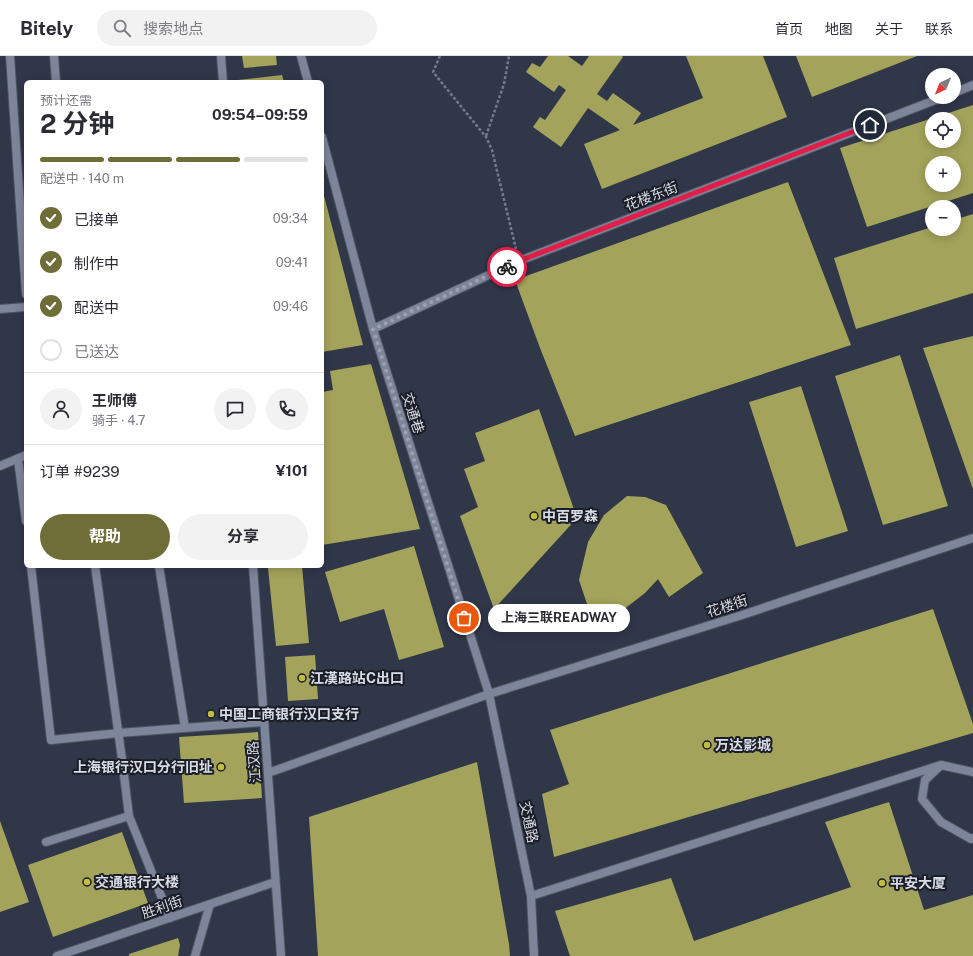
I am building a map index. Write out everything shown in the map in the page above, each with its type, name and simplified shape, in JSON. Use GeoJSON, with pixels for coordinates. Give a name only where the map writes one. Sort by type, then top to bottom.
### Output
{"type":"FeatureCollection","features":[{"type":"Feature","properties":{"kind":"street"},"geometry":{"type":"LineString","coordinates":[[10,56],[24,257]]}},
{"type":"Feature","properties":{"kind":"street"},"geometry":{"type":"LineString","coordinates":[[54,56],[56,80]]}},
{"type":"Feature","properties":{"kind":"street"},"geometry":{"type":"LineString","coordinates":[[221,56],[223,80]]}},
{"type":"Feature","properties":{"kind":"street"},"geometry":{"type":"LineString","coordinates":[[301,56],[307,80]]}},
{"type":"Feature","properties":{"kind":"street"},"geometry":{"type":"LineString","coordinates":[[961,90],[973,86]]}},
{"type":"Feature","properties":{"kind":"street","name":"花楼东街"},"geometry":{"type":"LineString","coordinates":[[373,329],[519,261],[925,104]]}},
{"type":"Feature","properties":{"kind":"street","name":"交通巷"},"geometry":{"type":"LineString","coordinates":[[324,145],[373,329],[488,694]]}},
{"type":"Feature","properties":{"kind":"street"},"geometry":{"type":"LineString","coordinates":[[0,309],[24,307]]}},
{"type":"Feature","properties":{"kind":"street"},"geometry":{"type":"LineString","coordinates":[[0,466],[24,456]]}},
{"type":"Feature","properties":{"kind":"street"},"geometry":{"type":"LineString","coordinates":[[18,459],[24,506]]}},
{"type":"Feature","properties":{"kind":"street","name":"花楼街"},"geometry":{"type":"LineString","coordinates":[[268,773],[488,694],[740,616],[973,538]]}},
{"type":"Feature","properties":{"kind":"street"},"geometry":{"type":"LineString","coordinates":[[31,568],[51,740],[118,733],[264,722]]}},
{"type":"Feature","properties":{"kind":"street"},"geometry":{"type":"LineString","coordinates":[[95,568],[129,816],[170,918]]}},
{"type":"Feature","properties":{"kind":"street"},"geometry":{"type":"LineString","coordinates":[[159,568],[185,728]]}},
{"type":"Feature","properties":{"kind":"street","name":"江汉路"},"geometry":{"type":"LineString","coordinates":[[253,568],[281,956]]}},
{"type":"Feature","properties":{"kind":"street","name":"交通路"},"geometry":{"type":"LineString","coordinates":[[488,694],[531,896],[534,956]]}},
{"type":"Feature","properties":{"kind":"street"},"geometry":{"type":"LineString","coordinates":[[941,765],[925,780],[922,798],[941,822],[971,839],[973,838]]}},
{"type":"Feature","properties":{"kind":"street"},"geometry":{"type":"LineString","coordinates":[[531,896],[941,765],[973,772]]}},
{"type":"Feature","properties":{"kind":"street"},"geometry":{"type":"LineString","coordinates":[[46,842],[129,816]]}},
{"type":"Feature","properties":{"kind":"street","name":"胜利街"},"geometry":{"type":"LineString","coordinates":[[57,956],[275,882]]}},
{"type":"Feature","properties":{"kind":"street"},"geometry":{"type":"LineString","coordinates":[[195,956],[210,904]]}},
{"type":"Feature","properties":{"kind":"path"},"geometry":{"type":"LineString","coordinates":[[440,56],[433,72],[486,137],[492,150],[519,261]]}},
{"type":"Feature","properties":{"kind":"path"},"geometry":{"type":"LineString","coordinates":[[486,137],[504,84],[508,56]]}},
{"type":"Feature","properties":{"kind":"building"},"geometry":{"type":"Polygon","coordinates":[[[242,56],[276,56],[277,65],[244,68],[242,56]]]}},
{"type":"Feature","properties":{"kind":"building"},"geometry":{"type":"Polygon","coordinates":[[[548,56],[568,56],[582,66],[589,56],[622,56],[623,57],[597,94],[607,101],[613,93],[641,113],[633,125],[703,98],[686,56],[763,56],[787,117],[602,189],[584,144],[620,130],[588,108],[561,147],[533,127],[540,117],[545,120],[566,90],[559,85],[554,92],[526,72],[532,63],[540,67],[548,56]]]}},
{"type":"Feature","properties":{"kind":"building"},"geometry":{"type":"Polygon","coordinates":[[[796,56],[917,56],[812,97],[796,56]]]}},
{"type":"Feature","properties":{"kind":"building"},"geometry":{"type":"Polygon","coordinates":[[[282,75],[283,80],[238,80],[282,75]]]}},
{"type":"Feature","properties":{"kind":"building"},"geometry":{"type":"Polygon","coordinates":[[[973,105],[973,193],[951,200],[925,200],[925,208],[867,227],[840,148],[925,121],[925,148],[961,148],[961,112],[951,112],[973,105]]]}},
{"type":"Feature","properties":{"kind":"building"},"geometry":{"type":"Polygon","coordinates":[[[788,182],[851,345],[575,436],[515,280],[788,182]]]}},
{"type":"Feature","properties":{"kind":"building"},"geometry":{"type":"Polygon","coordinates":[[[324,196],[363,345],[324,352],[324,196]]]}},
{"type":"Feature","properties":{"kind":"building"},"geometry":{"type":"Polygon","coordinates":[[[973,214],[973,293],[856,329],[834,258],[925,229],[925,236],[961,236],[961,218],[973,214]]]}},
{"type":"Feature","properties":{"kind":"building"},"geometry":{"type":"Polygon","coordinates":[[[973,336],[973,489],[923,348],[973,336]]]}},
{"type":"Feature","properties":{"kind":"building"},"geometry":{"type":"Polygon","coordinates":[[[900,355],[948,506],[883,525],[835,376],[900,355]]]}},
{"type":"Feature","properties":{"kind":"building"},"geometry":{"type":"Polygon","coordinates":[[[371,364],[420,529],[324,545],[324,392],[333,390],[330,371],[371,364]]]}},
{"type":"Feature","properties":{"kind":"building"},"geometry":{"type":"Polygon","coordinates":[[[801,386],[848,531],[796,547],[749,402],[801,386]]]}},
{"type":"Feature","properties":{"kind":"building"},"geometry":{"type":"Polygon","coordinates":[[[539,409],[577,518],[494,609],[460,516],[478,507],[464,469],[485,461],[475,433],[539,409]]]}},
{"type":"Feature","properties":{"kind":"building"},"geometry":{"type":"Polygon","coordinates":[[[627,496],[645,497],[666,505],[703,573],[669,597],[658,579],[645,593],[623,610],[604,614],[587,604],[579,580],[588,542],[604,515],[627,496]]]}},
{"type":"Feature","properties":{"kind":"building"},"geometry":{"type":"Polygon","coordinates":[[[414,546],[444,647],[399,660],[384,609],[340,622],[325,572],[414,546]]]}},
{"type":"Feature","properties":{"kind":"building"},"geometry":{"type":"Polygon","coordinates":[[[268,568],[302,568],[309,643],[276,646],[268,568]]]}},
{"type":"Feature","properties":{"kind":"building"},"geometry":{"type":"Polygon","coordinates":[[[933,609],[973,724],[973,733],[554,857],[542,794],[569,784],[550,730],[933,609]]]}},
{"type":"Feature","properties":{"kind":"building","name":"江漢路站C出口"},"geometry":{"type":"Polygon","coordinates":[[[315,655],[318,699],[288,701],[285,657],[315,655]]]}},
{"type":"Feature","properties":{"kind":"building","name":"上海银行汉口分行旧址"},"geometry":{"type":"Polygon","coordinates":[[[258,732],[262,798],[184,803],[179,737],[258,732]]]}},
{"type":"Feature","properties":{"kind":"building"},"geometry":{"type":"Polygon","coordinates":[[[477,762],[510,956],[318,956],[309,817],[477,762]]]}},
{"type":"Feature","properties":{"kind":"building","name":"平安大厦"},"geometry":{"type":"Polygon","coordinates":[[[889,802],[924,910],[973,895],[973,956],[570,956],[555,911],[671,878],[694,941],[851,887],[825,822],[889,802]]]}},
{"type":"Feature","properties":{"kind":"building"},"geometry":{"type":"Polygon","coordinates":[[[0,821],[29,902],[0,912],[0,821]]]}},
{"type":"Feature","properties":{"kind":"building","name":"交通银行大楼"},"geometry":{"type":"Polygon","coordinates":[[[122,832],[148,903],[53,937],[28,865],[122,832]]]}},
{"type":"Feature","properties":{"kind":"building"},"geometry":{"type":"Polygon","coordinates":[[[178,938],[180,945],[178,956],[129,956],[129,954],[178,938]]]}},
{"type":"Feature","properties":{"kind":"way so far"},"geometry":{"type":"LineString","coordinates":[[464,618],[373,329],[507,267]]}},
{"type":"Feature","properties":{"kind":"place","name":"中百罗森"},"geometry":{"type":"Point","coordinates":[534,516]}},
{"type":"Feature","properties":{"kind":"place","name":"上海三联READWAY"},"geometry":{"type":"Point","coordinates":[464,618]}},
{"type":"Feature","properties":{"kind":"place","name":"江漢路站C出口"},"geometry":{"type":"Point","coordinates":[302,678]}},
{"type":"Feature","properties":{"kind":"place","name":"中国工商银行汉口支行"},"geometry":{"type":"Point","coordinates":[211,714]}},
{"type":"Feature","properties":{"kind":"place","name":"万达影城"},"geometry":{"type":"Point","coordinates":[707,745]}},
{"type":"Feature","properties":{"kind":"place","name":"上海银行汉口分行旧址"},"geometry":{"type":"Point","coordinates":[221,767]}},
{"type":"Feature","properties":{"kind":"place","name":"交通银行大楼"},"geometry":{"type":"Point","coordinates":[87,882]}},
{"type":"Feature","properties":{"kind":"place","name":"平安大厦"},"geometry":{"type":"Point","coordinates":[882,883]}},
{"type":"Feature","properties":{"kind":"route"},"geometry":{"type":"LineString","coordinates":[[507,267],[519,261],[870,125]]}}]}
